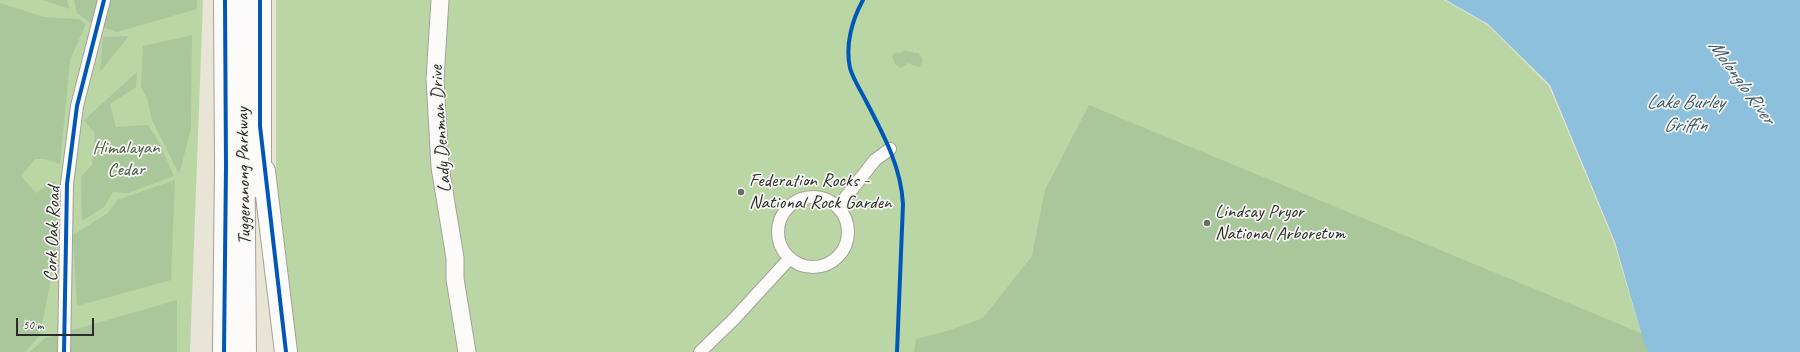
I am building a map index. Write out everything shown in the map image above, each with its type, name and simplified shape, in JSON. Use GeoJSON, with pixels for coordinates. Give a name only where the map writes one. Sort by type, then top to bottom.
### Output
{"type":"FeatureCollection","features":[{"type":"Feature","properties":{"kind":"highway"},"geometry":{"type":"LineString","coordinates":[[224,352],[226,166],[225,0]]}},
{"type":"Feature","properties":{"kind":"highway","name":"Tuggeranong Parkway"},"geometry":{"type":"LineString","coordinates":[[242,0],[245,189],[245,352]]}},
{"type":"Feature","properties":{"kind":"highway","name":"Tuggeranong Parkway"},"geometry":{"type":"LineString","coordinates":[[260,0],[260,352]]}},
{"type":"Feature","properties":{"kind":"highway"},"geometry":{"type":"LineString","coordinates":[[260,126],[286,352]]}},
{"type":"Feature","properties":{"kind":"highway"},"geometry":{"type":"LineString","coordinates":[[235,352],[245,189]]}},
{"type":"Feature","properties":{"kind":"street","name":"Cork Oak Road"},"geometry":{"type":"LineString","coordinates":[[64,352],[67,184],[77,106],[104,0]]}},
{"type":"Feature","properties":{"kind":"street","name":"Lady Denman Drive"},"geometry":{"type":"LineString","coordinates":[[440,0],[436,61],[436,98],[440,167],[455,258],[455,279],[467,352]]}},
{"type":"Feature","properties":{"kind":"street"},"geometry":{"type":"LineString","coordinates":[[838,207],[875,160],[890,149]]}},
{"type":"Feature","properties":{"kind":"street"},"geometry":{"type":"LineString","coordinates":[[811,197],[829,200],[838,207],[845,217],[848,230],[847,242],[837,258],[826,265],[814,267],[802,265],[790,258],[781,244],[778,233],[780,221],[790,206],[800,200],[811,197]]}},
{"type":"Feature","properties":{"kind":"street","name":"Lady Denman Drive"},"geometry":{"type":"LineString","coordinates":[[455,258],[463,276],[478,352]]}},
{"type":"Feature","properties":{"kind":"street"},"geometry":{"type":"LineString","coordinates":[[700,352],[734,319],[790,258]]}},
{"type":"Feature","properties":{"kind":"green space"},"geometry":{"type":"Polygon","coordinates":[[[0,0],[203,0],[190,352],[0,352],[0,0]]]}},
{"type":"Feature","properties":{"kind":"green space"},"geometry":{"type":"Polygon","coordinates":[[[42,0],[67,0],[70,9],[42,0]]]}},
{"type":"Feature","properties":{"kind":"green space"},"geometry":{"type":"Polygon","coordinates":[[[74,0],[197,0],[197,9],[117,32],[91,23],[77,13],[74,0]]]}},
{"type":"Feature","properties":{"kind":"green space"},"geometry":{"type":"Polygon","coordinates":[[[276,0],[1444,0],[1488,25],[1549,86],[1614,242],[1648,352],[276,352],[276,0]]]}},
{"type":"Feature","properties":{"kind":"green space","name":"Himalayan Cedar"},"geometry":{"type":"Polygon","coordinates":[[[0,3],[44,17],[79,19],[86,24],[70,60],[60,164],[45,159],[35,159],[21,176],[36,193],[55,181],[58,237],[40,335],[25,352],[0,352],[0,3]]]}},
{"type":"Feature","properties":{"kind":"green space"},"geometry":{"type":"Polygon","coordinates":[[[192,35],[191,129],[179,174],[152,120],[148,101],[141,87],[143,46],[192,35]]]}},
{"type":"Feature","properties":{"kind":"green space"},"geometry":{"type":"Polygon","coordinates":[[[129,36],[100,72],[103,37],[129,36]]]}},
{"type":"Feature","properties":{"kind":"green space"},"geometry":{"type":"Polygon","coordinates":[[[905,50],[918,53],[922,57],[923,62],[919,67],[908,63],[901,68],[895,64],[892,56],[896,52],[901,53],[905,50]]]}},
{"type":"Feature","properties":{"kind":"green space","name":"Himalayan Cedar"},"geometry":{"type":"Polygon","coordinates":[[[137,72],[136,87],[110,104],[116,127],[148,125],[159,142],[174,176],[128,193],[113,192],[104,207],[82,221],[81,177],[92,165],[95,133],[84,120],[137,72]]]}},
{"type":"Feature","properties":{"kind":"green space","name":"Lindsay Pryor National Arboretum"},"geometry":{"type":"Polygon","coordinates":[[[1089,105],[1658,340],[1663,352],[914,352],[916,339],[947,331],[983,318],[1032,256],[1045,190],[1089,105]]]}},
{"type":"Feature","properties":{"kind":"green space"},"geometry":{"type":"Polygon","coordinates":[[[175,180],[171,280],[77,306],[73,235],[108,213],[117,200],[175,180]]]}},
{"type":"Feature","properties":{"kind":"green space"},"geometry":{"type":"Polygon","coordinates":[[[177,300],[177,352],[30,352],[45,338],[177,300]]]}},
{"type":"Feature","properties":{"kind":"water","name":"Lake Burley Griffin"},"geometry":{"type":"Polygon","coordinates":[[[1446,0],[1800,0],[1800,352],[1649,352],[1644,343],[1615,242],[1550,85],[1488,24],[1446,0]]]}},
{"type":"Feature","properties":{"kind":"cycle path"},"geometry":{"type":"LineString","coordinates":[[64,352],[67,184],[77,106],[104,0]]}},
{"type":"Feature","properties":{"kind":"cycle path"},"geometry":{"type":"LineString","coordinates":[[224,352],[226,166],[225,0]]}},
{"type":"Feature","properties":{"kind":"cycle path"},"geometry":{"type":"LineString","coordinates":[[260,0],[260,126],[286,352]]}},
{"type":"Feature","properties":{"kind":"cycle path"},"geometry":{"type":"LineString","coordinates":[[863,0],[850,33],[848,50],[850,68],[890,151],[895,163],[902,190],[903,204],[897,352]]}},
{"type":"Feature","properties":{"kind":"place","name":"Federation Rocks - National Rock Garden"},"geometry":{"type":"Point","coordinates":[741,192]}},
{"type":"Feature","properties":{"kind":"place","name":"Lindsay Pryor National Arboretum"},"geometry":{"type":"Point","coordinates":[1207,223]}},
{"type":"Feature","properties":{"kind":"water label","name":"Molonglo River"},"geometry":{"type":"Point","coordinates":[1741,82]}}]}
